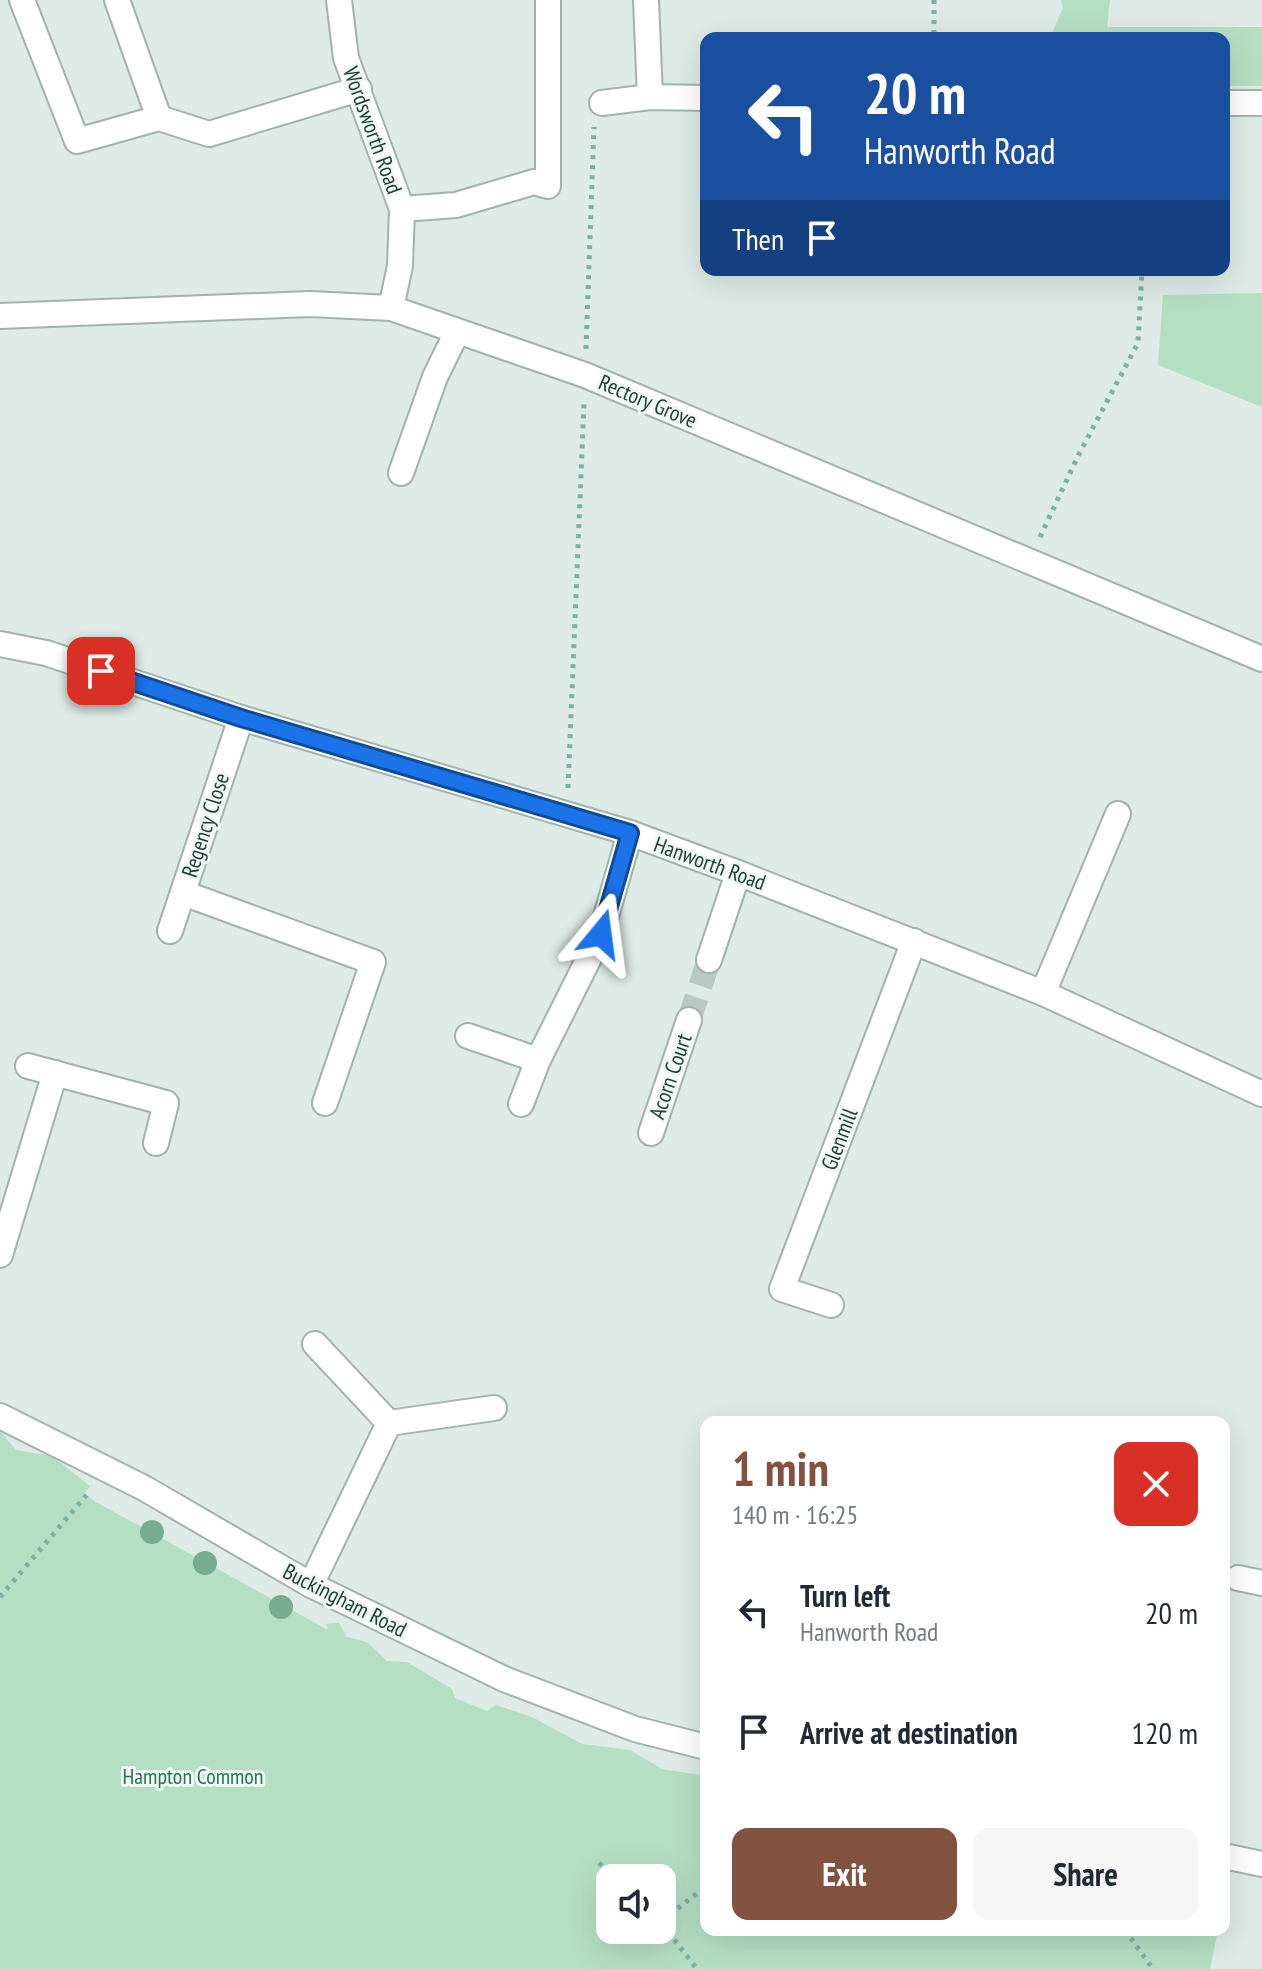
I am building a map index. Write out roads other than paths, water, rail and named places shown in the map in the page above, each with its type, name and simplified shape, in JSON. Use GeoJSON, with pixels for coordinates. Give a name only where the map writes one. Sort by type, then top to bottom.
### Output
{"type":"FeatureCollection","features":[{"type":"Feature","properties":{"kind":"street"},"geometry":{"type":"LineString","coordinates":[[22,0],[77,141],[159,118],[209,134],[359,89]]}},
{"type":"Feature","properties":{"kind":"street"},"geometry":{"type":"LineString","coordinates":[[117,0],[159,118]]}},
{"type":"Feature","properties":{"kind":"street","name":"Wordsworth Road"},"geometry":{"type":"LineString","coordinates":[[339,0],[346,58],[402,209],[400,266],[391,308]]}},
{"type":"Feature","properties":{"kind":"street"},"geometry":{"type":"LineString","coordinates":[[402,209],[456,205],[534,182],[548,186],[548,0]]}},
{"type":"Feature","properties":{"kind":"street"},"geometry":{"type":"LineString","coordinates":[[646,0],[650,97]]}},
{"type":"Feature","properties":{"kind":"street"},"geometry":{"type":"LineString","coordinates":[[602,103],[650,97],[700,98]]}},
{"type":"Feature","properties":{"kind":"street"},"geometry":{"type":"LineString","coordinates":[[1230,103],[1262,103]]}},
{"type":"Feature","properties":{"kind":"street","name":"Rectory Grove"},"geometry":{"type":"LineString","coordinates":[[0,316],[310,304],[391,308],[585,375],[1262,659]]}},
{"type":"Feature","properties":{"kind":"street"},"geometry":{"type":"LineString","coordinates":[[401,473],[435,377],[457,332]]}},
{"type":"Feature","properties":{"kind":"street","name":"Hanworth Road"},"geometry":{"type":"LineString","coordinates":[[0,644],[46,653],[241,718],[630,833],[1043,993],[1262,1094]]}},
{"type":"Feature","properties":{"kind":"street","name":"Regency Close"},"geometry":{"type":"LineString","coordinates":[[170,931],[241,718]]}},
{"type":"Feature","properties":{"kind":"street"},"geometry":{"type":"LineString","coordinates":[[1043,993],[1118,814]]}},
{"type":"Feature","properties":{"kind":"street"},"geometry":{"type":"LineString","coordinates":[[521,1104],[538,1060],[601,934],[630,833]]}},
{"type":"Feature","properties":{"kind":"street"},"geometry":{"type":"LineString","coordinates":[[709,960],[738,873]]}},
{"type":"Feature","properties":{"kind":"street"},"geometry":{"type":"LineString","coordinates":[[183,893],[373,962],[325,1103]]}},
{"type":"Feature","properties":{"kind":"street","name":"Glenmill"},"geometry":{"type":"LineString","coordinates":[[831,1305],[782,1289],[914,941]]}},
{"type":"Feature","properties":{"kind":"street","name":"Acorn Court"},"geometry":{"type":"LineString","coordinates":[[651,1133],[689,1020]]}},
{"type":"Feature","properties":{"kind":"street"},"geometry":{"type":"LineString","coordinates":[[468,1036],[538,1060]]}},
{"type":"Feature","properties":{"kind":"street"},"geometry":{"type":"LineString","coordinates":[[28,1066],[166,1103],[156,1143]]}},
{"type":"Feature","properties":{"kind":"street"},"geometry":{"type":"LineString","coordinates":[[0,1255],[55,1073]]}},
{"type":"Feature","properties":{"kind":"street"},"geometry":{"type":"LineString","coordinates":[[315,1344],[389,1423]]}},
{"type":"Feature","properties":{"kind":"street"},"geometry":{"type":"LineString","coordinates":[[389,1423],[494,1408]]}},
{"type":"Feature","properties":{"kind":"street","name":"Buckingham Road"},"geometry":{"type":"LineString","coordinates":[[0,1416],[106,1468],[311,1585],[504,1679],[635,1729],[700,1745]]}},
{"type":"Feature","properties":{"kind":"street"},"geometry":{"type":"LineString","coordinates":[[311,1585],[389,1423]]}},
{"type":"Feature","properties":{"kind":"street"},"geometry":{"type":"LineString","coordinates":[[1238,1578],[1262,1583]]}},
{"type":"Feature","properties":{"kind":"street"},"geometry":{"type":"LineString","coordinates":[[1230,1857],[1262,1864]]}},
{"type":"Feature","properties":{"kind":"tunnel"},"geometry":{"type":"LineString","coordinates":[[689,1020],[709,960]]}},
{"type":"Feature","properties":{"kind":"park label","name":"Hampton Common"},"geometry":{"type":"Point","coordinates":[193,1776]}}]}
